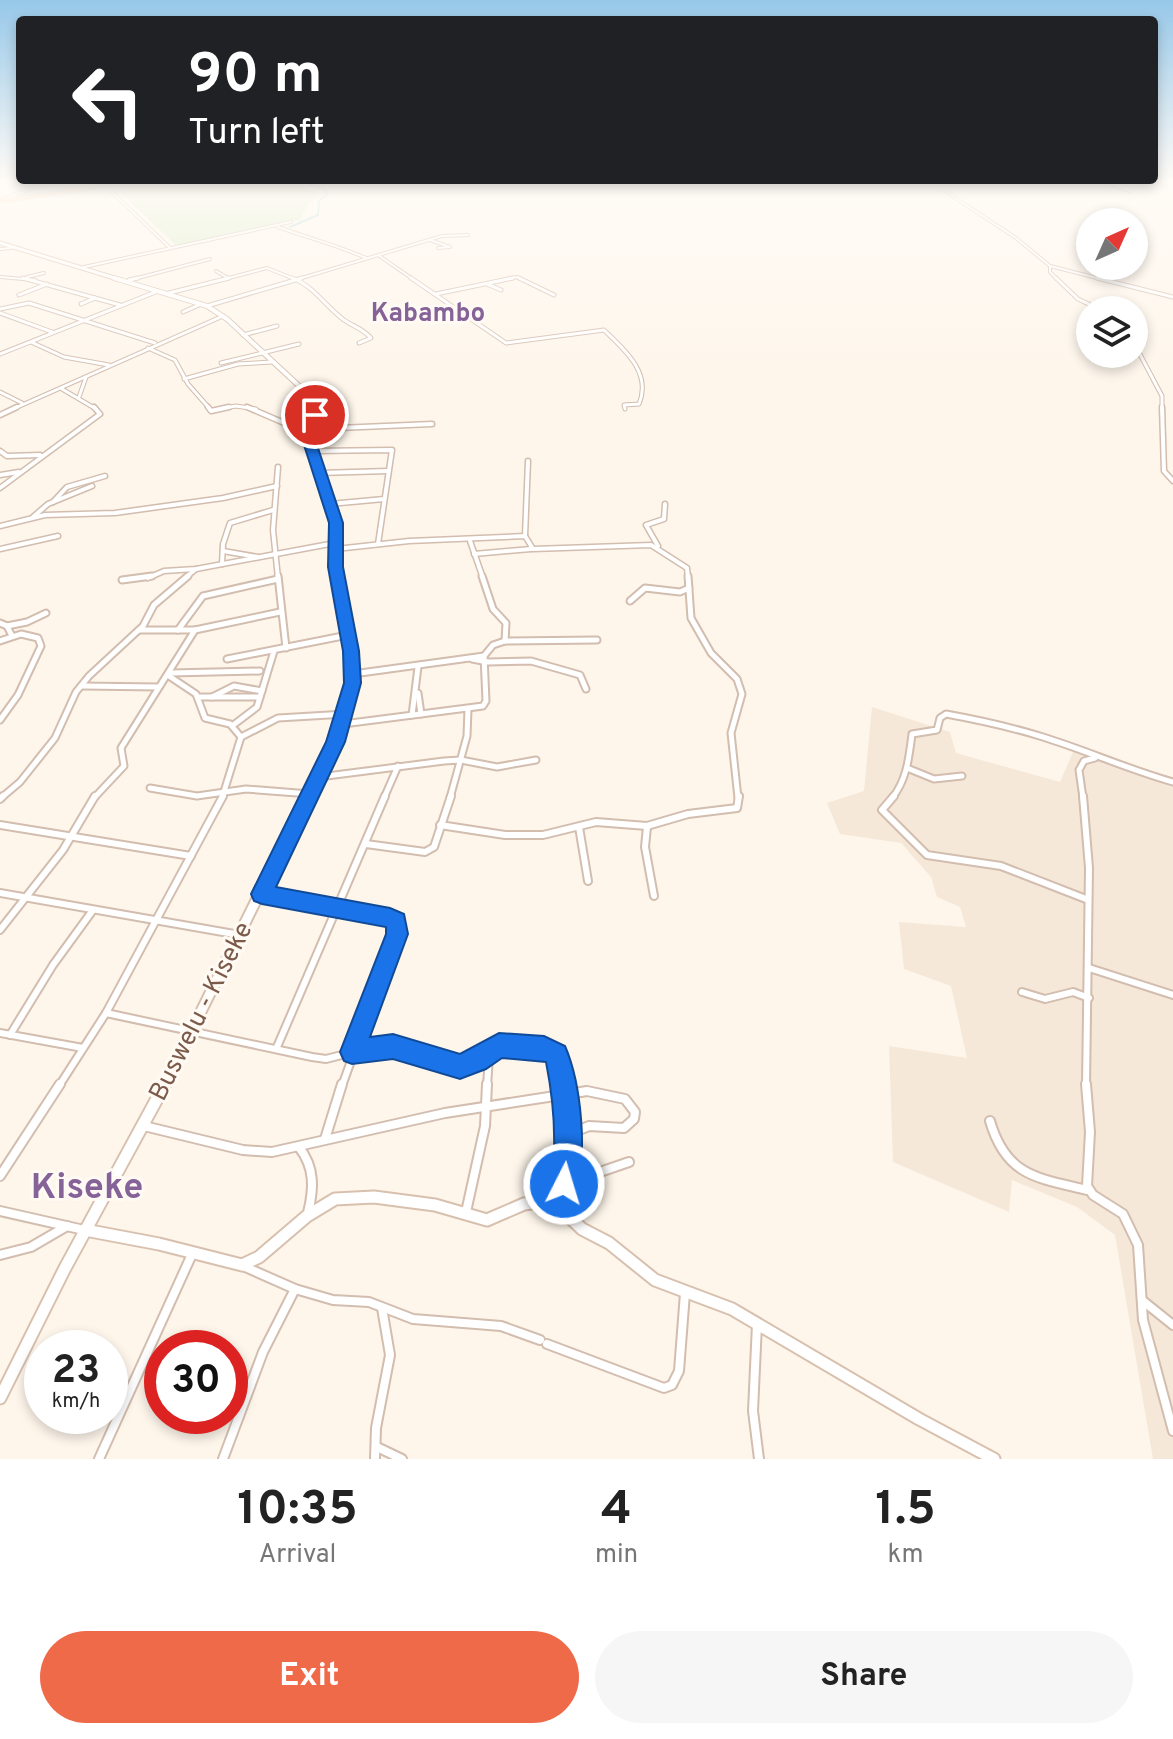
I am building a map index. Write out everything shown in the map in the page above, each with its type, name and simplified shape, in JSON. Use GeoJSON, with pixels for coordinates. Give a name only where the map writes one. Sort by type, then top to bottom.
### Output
{"type":"FeatureCollection","features":[{"type":"Feature","properties":{"kind":"main road","name":"Buswelu - Kiseke"},"geometry":{"type":"LineString","coordinates":[[0,1398],[85,1230],[193,1033],[311,794],[343,724],[353,674],[335,546],[336,523],[312,451],[310,434],[316,404],[305,390],[223,316],[204,305],[129,280],[6,247]]}},
{"type":"Feature","properties":{"kind":"main road"},"geometry":{"type":"LineString","coordinates":[[85,1230],[242,1265],[259,1257],[307,1216],[335,1199],[359,1197],[435,1205],[487,1220],[524,1204],[546,1201],[557,1205],[578,1226],[609,1243],[655,1280],[732,1309],[919,1419],[994,1459]]}},
{"type":"Feature","properties":{"kind":"street"},"geometry":{"type":"LineString","coordinates":[[84,267],[174,247]]}},
{"type":"Feature","properties":{"kind":"street"},"geometry":{"type":"LineString","coordinates":[[342,247],[367,258]]}},
{"type":"Feature","properties":{"kind":"street"},"geometry":{"type":"LineString","coordinates":[[183,312],[405,247]]}},
{"type":"Feature","properties":{"kind":"street"},"geometry":{"type":"LineString","coordinates":[[1027,247],[1050,266],[1173,297]]}},
{"type":"Feature","properties":{"kind":"street"},"geometry":{"type":"LineString","coordinates":[[378,255],[506,343],[604,330],[632,358],[639,370],[644,397],[639,404],[624,405],[625,410]]}},
{"type":"Feature","properties":{"kind":"street"},"geometry":{"type":"LineString","coordinates":[[129,280],[210,259]]}},
{"type":"Feature","properties":{"kind":"street"},"geometry":{"type":"LineString","coordinates":[[1050,266],[1050,272],[1076,297]]}},
{"type":"Feature","properties":{"kind":"street"},"geometry":{"type":"LineString","coordinates":[[169,293],[267,268],[305,283],[347,322],[364,330],[370,339],[359,343]]}},
{"type":"Feature","properties":{"kind":"street"},"geometry":{"type":"LineString","coordinates":[[216,271],[227,278]]}},
{"type":"Feature","properties":{"kind":"street"},"geometry":{"type":"LineString","coordinates":[[27,278],[44,273]]}},
{"type":"Feature","properties":{"kind":"street"},"geometry":{"type":"LineString","coordinates":[[0,277],[27,278],[121,305]]}},
{"type":"Feature","properties":{"kind":"street"},"geometry":{"type":"LineString","coordinates":[[435,294],[519,277],[554,295]]}},
{"type":"Feature","properties":{"kind":"street"},"geometry":{"type":"LineString","coordinates":[[19,295],[47,284]]}},
{"type":"Feature","properties":{"kind":"street"},"geometry":{"type":"LineString","coordinates":[[486,284],[501,290]]}},
{"type":"Feature","properties":{"kind":"street"},"geometry":{"type":"LineString","coordinates":[[0,354],[159,290]]}},
{"type":"Feature","properties":{"kind":"street"},"geometry":{"type":"LineString","coordinates":[[81,304],[95,298]]}},
{"type":"Feature","properties":{"kind":"street"},"geometry":{"type":"LineString","coordinates":[[0,311],[26,302],[158,344]]}},
{"type":"Feature","properties":{"kind":"street"},"geometry":{"type":"LineString","coordinates":[[0,311],[53,333]]}},
{"type":"Feature","properties":{"kind":"street"},"geometry":{"type":"LineString","coordinates":[[0,319],[9,316]]}},
{"type":"Feature","properties":{"kind":"street"},"geometry":{"type":"LineString","coordinates":[[0,415],[223,316]]}},
{"type":"Feature","properties":{"kind":"street"},"geometry":{"type":"LineString","coordinates":[[243,335],[277,326]]}},
{"type":"Feature","properties":{"kind":"street"},"geometry":{"type":"LineString","coordinates":[[30,342],[64,357],[109,365]]}},
{"type":"Feature","properties":{"kind":"street"},"geometry":{"type":"LineString","coordinates":[[221,363],[299,344]]}},
{"type":"Feature","properties":{"kind":"street"},"geometry":{"type":"LineString","coordinates":[[0,345],[11,349]]}},
{"type":"Feature","properties":{"kind":"street"},"geometry":{"type":"LineString","coordinates":[[148,348],[175,360],[184,379],[211,411],[246,406],[310,434],[338,428],[432,424]]}},
{"type":"Feature","properties":{"kind":"street"},"geometry":{"type":"LineString","coordinates":[[184,379],[238,364],[272,362]]}},
{"type":"Feature","properties":{"kind":"street"},"geometry":{"type":"LineString","coordinates":[[1148,367],[1159,389],[1164,417],[1161,436],[1164,471],[1173,481]]}},
{"type":"Feature","properties":{"kind":"street"},"geometry":{"type":"LineString","coordinates":[[79,398],[86,377]]}},
{"type":"Feature","properties":{"kind":"street"},"geometry":{"type":"LineString","coordinates":[[0,488],[100,414],[61,389]]}},
{"type":"Feature","properties":{"kind":"street"},"geometry":{"type":"LineString","coordinates":[[0,392],[23,403]]}},
{"type":"Feature","properties":{"kind":"street"},"geometry":{"type":"LineString","coordinates":[[312,451],[387,448],[392,454],[378,544]]}},
{"type":"Feature","properties":{"kind":"street"},"geometry":{"type":"LineString","coordinates":[[1,453],[10,456],[41,455]]}},
{"type":"Feature","properties":{"kind":"street"},"geometry":{"type":"LineString","coordinates":[[528,461],[525,536],[531,549]]}},
{"type":"Feature","properties":{"kind":"street"},"geometry":{"type":"LineString","coordinates":[[278,467],[273,510],[280,612],[286,648]]}},
{"type":"Feature","properties":{"kind":"street"},"geometry":{"type":"LineString","coordinates":[[319,473],[388,471]]}},
{"type":"Feature","properties":{"kind":"street"},"geometry":{"type":"LineString","coordinates":[[0,475],[19,472]]}},
{"type":"Feature","properties":{"kind":"street"},"geometry":{"type":"LineString","coordinates":[[53,502],[57,492],[79,480],[105,476]]}},
{"type":"Feature","properties":{"kind":"street"},"geometry":{"type":"LineString","coordinates":[[32,517],[53,502],[92,486]]}},
{"type":"Feature","properties":{"kind":"street"},"geometry":{"type":"LineString","coordinates":[[0,526],[32,517],[115,513],[223,498],[277,486]]}},
{"type":"Feature","properties":{"kind":"street"},"geometry":{"type":"LineString","coordinates":[[330,504],[384,499]]}},
{"type":"Feature","properties":{"kind":"street"},"geometry":{"type":"LineString","coordinates":[[440,825],[525,836],[559,833],[596,822],[647,826],[688,814],[731,810],[739,805],[731,733],[742,694],[737,679],[711,653],[691,618],[687,568],[658,547],[646,525],[664,519],[665,504]]}},
{"type":"Feature","properties":{"kind":"street"},"geometry":{"type":"LineString","coordinates":[[222,564],[224,537],[231,521],[273,510]]}},
{"type":"Feature","properties":{"kind":"street"},"geometry":{"type":"LineString","coordinates":[[122,580],[149,579],[164,571],[196,569],[335,546],[470,541],[515,534],[525,536]]}},
{"type":"Feature","properties":{"kind":"street"},"geometry":{"type":"LineString","coordinates":[[0,549],[58,536]]}},
{"type":"Feature","properties":{"kind":"street"},"geometry":{"type":"LineString","coordinates":[[470,541],[493,609],[506,623],[505,641]]}},
{"type":"Feature","properties":{"kind":"street"},"geometry":{"type":"LineString","coordinates":[[474,554],[531,549],[658,547]]}},
{"type":"Feature","properties":{"kind":"street"},"geometry":{"type":"LineString","coordinates":[[223,551],[258,557]]}},
{"type":"Feature","properties":{"kind":"street"},"geometry":{"type":"LineString","coordinates":[[0,799],[20,782],[55,738],[81,686],[138,630],[154,605],[196,569]]}},
{"type":"Feature","properties":{"kind":"street"},"geometry":{"type":"LineString","coordinates":[[177,631],[203,596],[278,579]]}},
{"type":"Feature","properties":{"kind":"street"},"geometry":{"type":"LineString","coordinates":[[630,601],[645,588],[680,592],[689,587]]}},
{"type":"Feature","properties":{"kind":"street"},"geometry":{"type":"LineString","coordinates":[[138,630],[195,630],[280,612]]}},
{"type":"Feature","properties":{"kind":"street"},"geometry":{"type":"LineString","coordinates":[[0,623],[7,626],[31,621],[46,613]]}},
{"type":"Feature","properties":{"kind":"street"},"geometry":{"type":"LineString","coordinates":[[7,626],[12,636]]}},
{"type":"Feature","properties":{"kind":"street"},"geometry":{"type":"LineString","coordinates":[[0,930],[73,836],[98,792],[124,766],[121,748],[195,630]]}},
{"type":"Feature","properties":{"kind":"street"},"geometry":{"type":"LineString","coordinates":[[0,641],[30,634],[38,638],[41,646],[18,695],[0,720]]}},
{"type":"Feature","properties":{"kind":"street"},"geometry":{"type":"LineString","coordinates":[[227,659],[348,635]]}},
{"type":"Feature","properties":{"kind":"street"},"geometry":{"type":"LineString","coordinates":[[343,724],[483,706],[486,701],[484,659],[493,645],[505,641],[597,640]]}},
{"type":"Feature","properties":{"kind":"street"},"geometry":{"type":"LineString","coordinates":[[232,726],[254,711],[274,650]]}},
{"type":"Feature","properties":{"kind":"street"},"geometry":{"type":"LineString","coordinates":[[353,674],[484,659],[542,663],[580,675],[586,689]]}},
{"type":"Feature","properties":{"kind":"street"},"geometry":{"type":"LineString","coordinates":[[418,667],[421,714]]}},
{"type":"Feature","properties":{"kind":"street"},"geometry":{"type":"LineString","coordinates":[[170,674],[260,671]]}},
{"type":"Feature","properties":{"kind":"street"},"geometry":{"type":"LineString","coordinates":[[170,674],[198,697],[205,718],[232,726],[241,737]]}},
{"type":"Feature","properties":{"kind":"street"},"geometry":{"type":"LineString","coordinates":[[81,686],[160,687]]}},
{"type":"Feature","properties":{"kind":"street"},"geometry":{"type":"LineString","coordinates":[[211,697],[234,686],[261,694]]}},
{"type":"Feature","properties":{"kind":"street"},"geometry":{"type":"LineString","coordinates":[[412,715],[418,693]]}},
{"type":"Feature","properties":{"kind":"street"},"geometry":{"type":"LineString","coordinates":[[198,697],[261,694]]}},
{"type":"Feature","properties":{"kind":"street"},"geometry":{"type":"LineString","coordinates":[[366,844],[425,852],[434,847],[461,760],[470,721],[468,709]]}},
{"type":"Feature","properties":{"kind":"street"},"geometry":{"type":"LineString","coordinates":[[0,1176],[106,1013],[226,790],[241,737],[261,721],[274,717],[346,714]]}},
{"type":"Feature","properties":{"kind":"street"},"geometry":{"type":"LineString","coordinates":[[1086,899],[1001,866],[923,852],[882,810],[899,790],[907,768],[912,734],[937,730],[940,718],[946,714],[1000,724],[1047,738],[1095,758],[1173,782]]}},
{"type":"Feature","properties":{"kind":"street"},"geometry":{"type":"LineString","coordinates":[[1088,1191],[1090,1132],[1085,1072],[1089,998],[1086,899],[1089,868],[1087,821],[1079,770],[1084,761],[1095,758]]}},
{"type":"Feature","properties":{"kind":"street"},"geometry":{"type":"LineString","coordinates":[[319,777],[461,760],[497,767],[536,760]]}},
{"type":"Feature","properties":{"kind":"street"},"geometry":{"type":"LineString","coordinates":[[277,1047],[398,766]]}},
{"type":"Feature","properties":{"kind":"street"},"geometry":{"type":"LineString","coordinates":[[907,768],[934,779],[962,776]]}},
{"type":"Feature","properties":{"kind":"street"},"geometry":{"type":"LineString","coordinates":[[150,788],[197,796],[246,789],[311,794]]}},
{"type":"Feature","properties":{"kind":"street"},"geometry":{"type":"LineString","coordinates":[[0,825],[191,856]]}},
{"type":"Feature","properties":{"kind":"street"},"geometry":{"type":"LineString","coordinates":[[647,826],[645,847],[654,896]]}},
{"type":"Feature","properties":{"kind":"street"},"geometry":{"type":"LineString","coordinates":[[579,827],[588,881]]}},
{"type":"Feature","properties":{"kind":"street"},"geometry":{"type":"LineString","coordinates":[[0,893],[241,935]]}},
{"type":"Feature","properties":{"kind":"street"},"geometry":{"type":"LineString","coordinates":[[262,894],[390,918],[399,927],[352,1052],[325,1140]]}},
{"type":"Feature","properties":{"kind":"street"},"geometry":{"type":"LineString","coordinates":[[10,1035],[53,965],[93,910]]}},
{"type":"Feature","properties":{"kind":"street"},"geometry":{"type":"LineString","coordinates":[[1089,968],[1173,995]]}},
{"type":"Feature","properties":{"kind":"street"},"geometry":{"type":"LineString","coordinates":[[1022,992],[1045,999],[1070,992],[1089,998]]}},
{"type":"Feature","properties":{"kind":"street"},"geometry":{"type":"LineString","coordinates":[[106,1013],[326,1059],[393,1047],[460,1067],[499,1045],[550,1050],[561,1063],[566,1095],[564,1184],[557,1205]]}},
{"type":"Feature","properties":{"kind":"street"},"geometry":{"type":"LineString","coordinates":[[0,1033],[83,1048]]}},
{"type":"Feature","properties":{"kind":"street"},"geometry":{"type":"LineString","coordinates":[[466,1213],[480,1150],[491,1051]]}},
{"type":"Feature","properties":{"kind":"street"},"geometry":{"type":"LineString","coordinates":[[144,1126],[259,1152],[299,1147],[486,1106],[587,1091],[625,1099],[635,1112],[634,1119],[624,1128],[595,1124],[583,1126],[567,1135]]}},
{"type":"Feature","properties":{"kind":"street"},"geometry":{"type":"LineString","coordinates":[[990,1121],[993,1138],[1007,1161],[1035,1175],[1088,1191],[1123,1214],[1130,1224],[1141,1256],[1147,1339],[1173,1431]]}},
{"type":"Feature","properties":{"kind":"street"},"geometry":{"type":"LineString","coordinates":[[299,1147],[308,1158],[314,1181],[307,1216]]}},
{"type":"Feature","properties":{"kind":"street"},"geometry":{"type":"LineString","coordinates":[[564,1184],[629,1162]]}},
{"type":"Feature","properties":{"kind":"street"},"geometry":{"type":"LineString","coordinates":[[0,1211],[85,1230]]}},
{"type":"Feature","properties":{"kind":"street"},"geometry":{"type":"LineString","coordinates":[[0,1255],[31,1247],[67,1226]]}},
{"type":"Feature","properties":{"kind":"street"},"geometry":{"type":"LineString","coordinates":[[99,1459],[193,1252]]}},
{"type":"Feature","properties":{"kind":"street"},"geometry":{"type":"LineString","coordinates":[[242,1265],[295,1289],[333,1300],[369,1302],[402,1316],[426,1321],[501,1326],[664,1388],[672,1385],[679,1371],[685,1292]]}},
{"type":"Feature","properties":{"kind":"street"},"geometry":{"type":"LineString","coordinates":[[223,1459],[263,1352],[295,1289]]}},
{"type":"Feature","properties":{"kind":"street"},"geometry":{"type":"LineString","coordinates":[[1142,1300],[1173,1325]]}},
{"type":"Feature","properties":{"kind":"street"},"geometry":{"type":"LineString","coordinates":[[375,1459],[376,1428],[390,1355],[382,1308]]}},
{"type":"Feature","properties":{"kind":"street"},"geometry":{"type":"LineString","coordinates":[[757,1323],[753,1411],[759,1459]]}},
{"type":"Feature","properties":{"kind":"street"},"geometry":{"type":"LineString","coordinates":[[377,1447],[402,1459]]}},
{"type":"Feature","properties":{"kind":"shaded area"},"geometry":{"type":"Polygon","coordinates":[[[872,707],[950,732],[956,753],[1060,782],[1076,745],[1173,778],[1173,1459],[1153,1459],[1115,1235],[1077,1207],[1012,1180],[1009,1212],[893,1162],[889,1046],[967,1058],[951,986],[904,969],[899,922],[966,927],[960,907],[937,897],[931,877],[901,843],[840,834],[827,803],[864,791],[872,707]]]}},
{"type":"Feature","properties":{"kind":"district","name":"Kabambo"},"geometry":{"type":"Point","coordinates":[428,314]}},
{"type":"Feature","properties":{"kind":"district","name":"Kiseke"},"geometry":{"type":"Point","coordinates":[87,1189]}},
{"type":"Feature","properties":{"kind":"route"},"geometry":{"type":"LineString","coordinates":[[315,415],[310,434],[311,445],[336,523],[336,567],[351,651],[353,683],[343,724],[262,894],[390,918],[397,922],[397,934],[375,998],[352,1052],[377,1046],[393,1047],[460,1067],[478,1060],[499,1045],[544,1048],[556,1055],[561,1063],[566,1095],[564,1184]]}}]}
